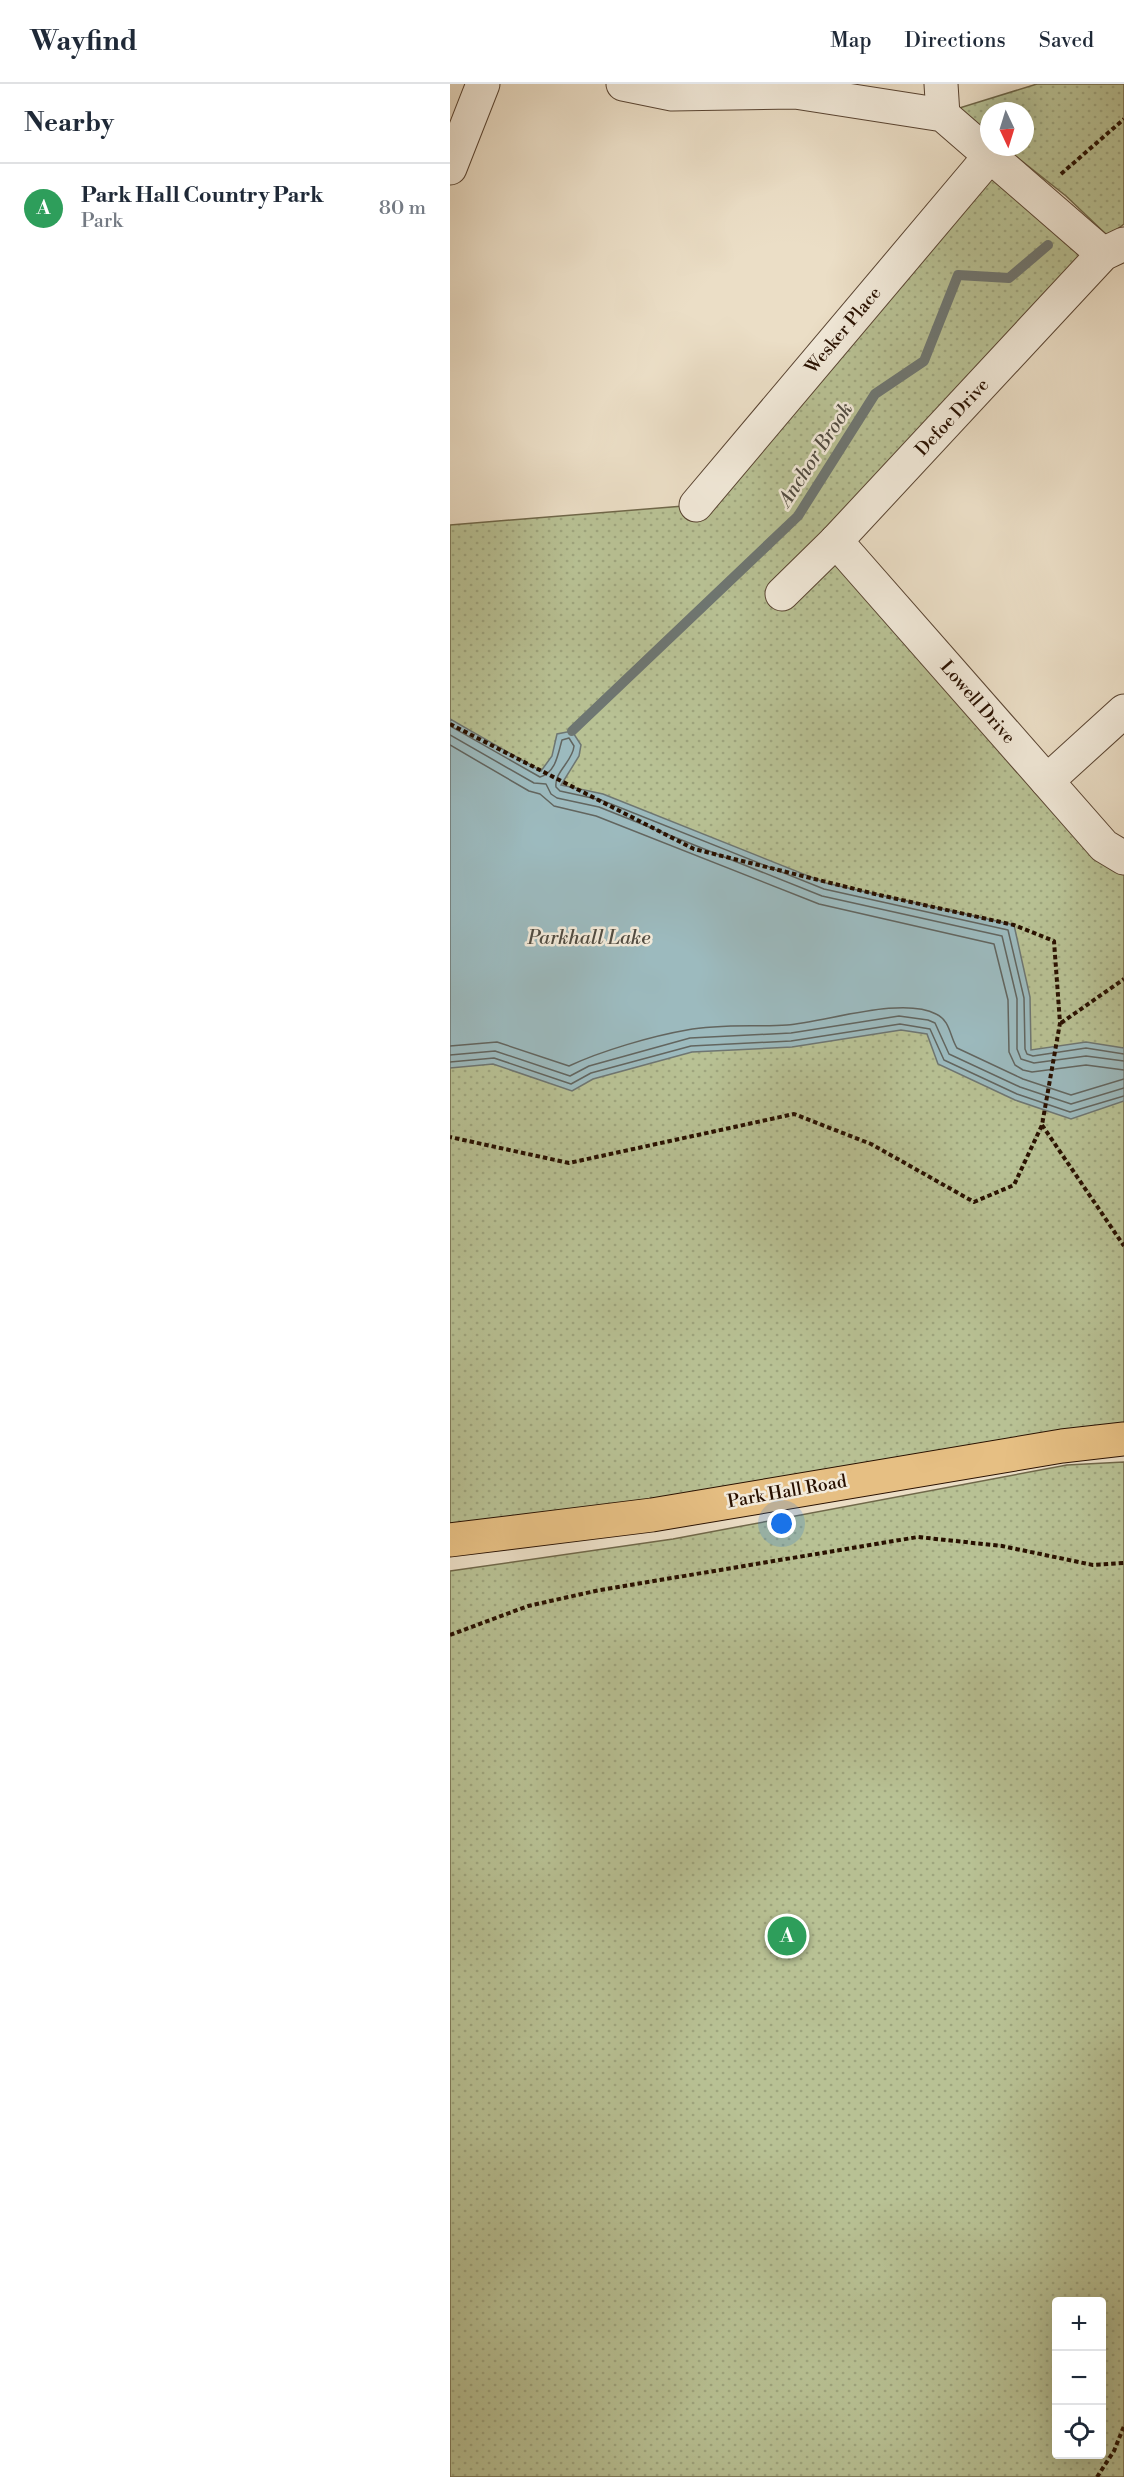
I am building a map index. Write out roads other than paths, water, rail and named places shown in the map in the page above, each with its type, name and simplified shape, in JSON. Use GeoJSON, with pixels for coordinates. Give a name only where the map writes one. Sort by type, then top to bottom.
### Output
{"type":"FeatureCollection","features":[{"type":"Feature","properties":{"kind":"main road","name":"Park Hall Road"},"geometry":{"type":"LineString","coordinates":[[450,1540],[652,1515],[1062,1446],[1124,1439]]}},
{"type":"Feature","properties":{"kind":"street"},"geometry":{"type":"LineString","coordinates":[[450,168],[459,118],[483,84]]}},
{"type":"Feature","properties":{"kind":"street"},"geometry":{"type":"LineString","coordinates":[[623,84],[672,94],[795,92],[942,99],[980,144]]}},
{"type":"Feature","properties":{"kind":"street"},"geometry":{"type":"LineString","coordinates":[[990,156],[1037,197],[1113,249]]}},
{"type":"Feature","properties":{"kind":"street","name":"Wesker Place"},"geometry":{"type":"LineString","coordinates":[[696,505],[990,156]]}},
{"type":"Feature","properties":{"kind":"street","name":"Defoe Drive"},"geometry":{"type":"LineString","coordinates":[[782,594],[836,541],[1113,249]]}},
{"type":"Feature","properties":{"kind":"street","name":"Lowell Drive"},"geometry":{"type":"LineString","coordinates":[[836,541],[1104,846],[1124,858]]}},
{"type":"Feature","properties":{"kind":"street"},"geometry":{"type":"LineString","coordinates":[[1047,781],[1124,711]]}},
{"type":"Feature","properties":{"kind":"water","name":"Parkhall Lake"},"geometry":{"type":"Polygon","coordinates":[[[450,719],[541,771],[552,756],[557,734],[572,731],[581,745],[579,756],[561,785],[603,794],[826,883],[1014,925],[1030,997],[1031,1050],[1086,1042],[1124,1048],[1124,1101],[1071,1119],[1015,1100],[938,1064],[927,1034],[901,1030],[792,1047],[692,1052],[593,1079],[572,1091],[493,1064],[450,1068],[450,719]]]}},
{"type":"Feature","properties":{"kind":"waterway","name":"Anchor Brook"},"geometry":{"type":"LineString","coordinates":[[572,731],[798,516],[875,394],[924,361],[958,275],[1009,278],[1048,245]]}},
{"type":"Feature","properties":{"kind":"place","name":"Park Hall Country Park"},"geometry":{"type":"Point","coordinates":[787,1936]}}]}
